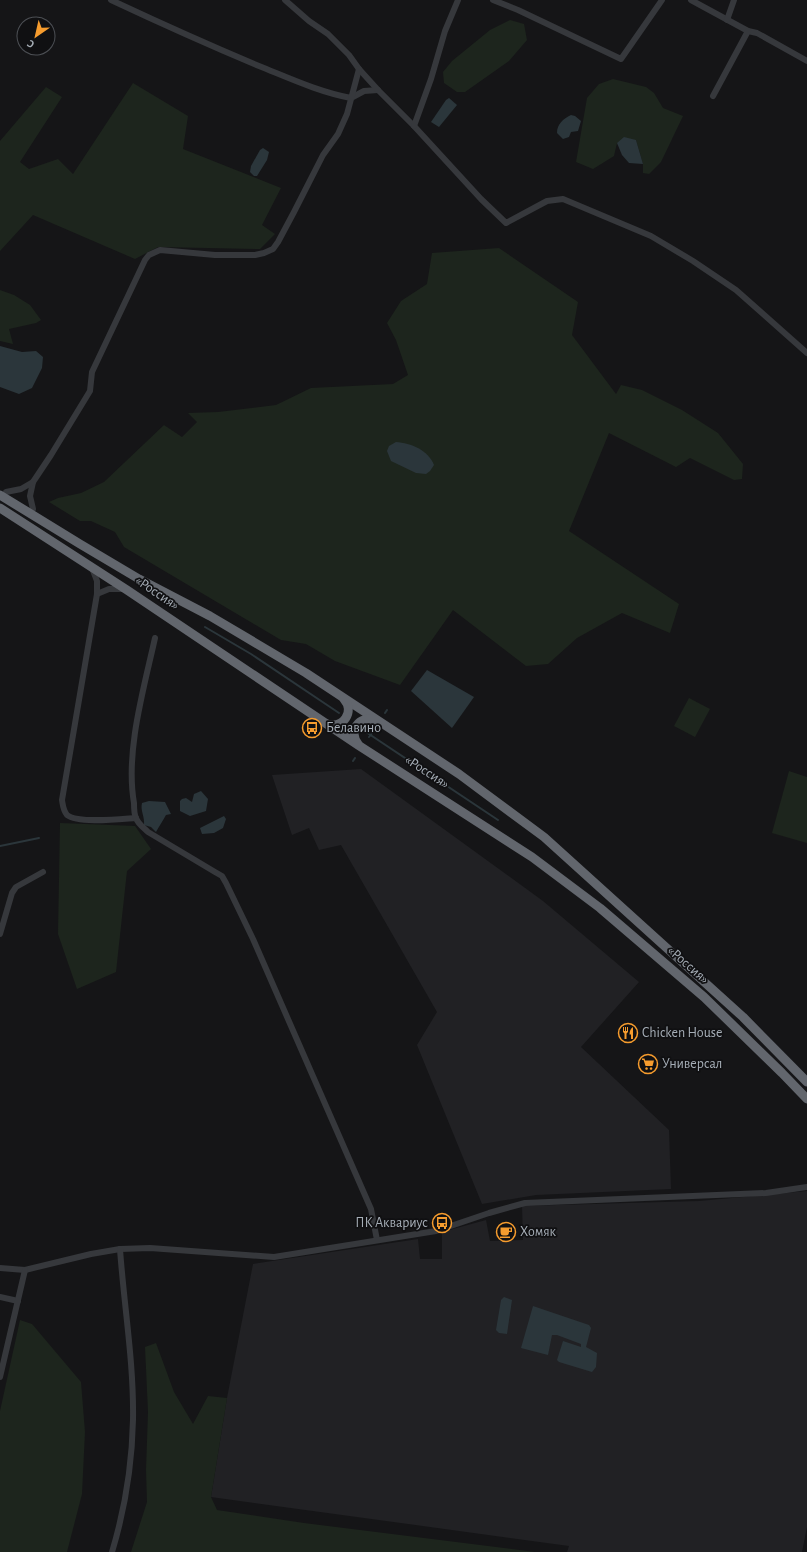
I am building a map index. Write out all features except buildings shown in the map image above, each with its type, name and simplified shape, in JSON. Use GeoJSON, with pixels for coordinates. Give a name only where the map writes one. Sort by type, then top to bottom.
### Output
{"type":"FeatureCollection","features":[{"type":"Feature","properties":{"kind":"highway"},"geometry":{"type":"LineString","coordinates":[[2,492],[129,566],[140,579]]}},
{"type":"Feature","properties":{"kind":"highway","name":"«Россия»"},"geometry":{"type":"LineString","coordinates":[[2,492],[42,522],[306,673],[459,774],[544,837],[742,1017],[807,1082]]}},
{"type":"Feature","properties":{"kind":"highway","name":"«Россия»"},"geometry":{"type":"LineString","coordinates":[[0,508],[91,566],[358,745],[532,857],[600,908],[691,986],[777,1068],[807,1099]]}},
{"type":"Feature","properties":{"kind":"highway"},"geometry":{"type":"LineString","coordinates":[[328,724],[337,725],[344,722],[347,718],[349,711],[348,706],[342,696]]}},
{"type":"Feature","properties":{"kind":"highway"},"geometry":{"type":"LineString","coordinates":[[358,745],[354,738],[354,729],[358,723],[369,718],[378,721]]}},
{"type":"Feature","properties":{"kind":"highway"},"geometry":{"type":"LineString","coordinates":[[691,986],[700,1001],[779,1076],[807,1106]]}},
{"type":"Feature","properties":{"kind":"street"},"geometry":{"type":"LineString","coordinates":[[111,0],[207,44],[279,74],[335,95],[351,98],[364,91],[378,90]]}},
{"type":"Feature","properties":{"kind":"street"},"geometry":{"type":"LineString","coordinates":[[285,0],[309,21],[328,34],[349,55],[358,69],[414,126],[481,199],[506,223],[547,201],[563,199],[651,236],[693,261],[736,290],[807,353]]}},
{"type":"Feature","properties":{"kind":"street"},"geometry":{"type":"LineString","coordinates":[[414,126],[431,79],[445,31],[458,0]]}},
{"type":"Feature","properties":{"kind":"street"},"geometry":{"type":"LineString","coordinates":[[493,0],[518,10],[622,59],[662,0]]}},
{"type":"Feature","properties":{"kind":"street"},"geometry":{"type":"LineString","coordinates":[[691,0],[748,31],[757,33],[807,61]]}},
{"type":"Feature","properties":{"kind":"street"},"geometry":{"type":"LineString","coordinates":[[727,20],[734,0]]}},
{"type":"Feature","properties":{"kind":"street"},"geometry":{"type":"LineString","coordinates":[[713,96],[748,31]]}},
{"type":"Feature","properties":{"kind":"street"},"geometry":{"type":"LineString","coordinates":[[33,509],[30,496],[33,482],[90,391],[92,372],[145,260],[160,250],[215,255],[255,255],[273,249],[323,155],[338,134],[347,114],[358,69]]}},
{"type":"Feature","properties":{"kind":"street"},"geometry":{"type":"LineString","coordinates":[[2,492],[21,489],[33,482]]}},
{"type":"Feature","properties":{"kind":"street"},"geometry":{"type":"LineString","coordinates":[[91,566],[97,581],[97,594],[62,800],[64,810],[69,816],[88,820],[136,818]]}},
{"type":"Feature","properties":{"kind":"street"},"geometry":{"type":"LineString","coordinates":[[97,594],[109,589],[120,588],[126,590]]}},
{"type":"Feature","properties":{"kind":"street"},"geometry":{"type":"LineString","coordinates":[[155,638],[132,756],[131,788],[136,818],[148,832],[222,876],[226,883],[253,940],[370,1209],[377,1240]]}},
{"type":"Feature","properties":{"kind":"street"},"geometry":{"type":"LineString","coordinates":[[0,934],[12,893],[16,887],[44,872]]}},
{"type":"Feature","properties":{"kind":"street"},"geometry":{"type":"LineString","coordinates":[[0,908],[7,910]]}},
{"type":"Feature","properties":{"kind":"street"},"geometry":{"type":"LineString","coordinates":[[0,1268],[25,1270],[91,1254],[150,1248],[274,1257],[436,1231],[489,1213],[525,1203],[758,1193],[807,1187]]}},
{"type":"Feature","properties":{"kind":"street"},"geometry":{"type":"LineString","coordinates":[[112,1552],[122,1515],[128,1481],[133,1420],[131,1372],[120,1250]]}},
{"type":"Feature","properties":{"kind":"street"},"geometry":{"type":"LineString","coordinates":[[0,1377],[2,1356],[18,1301],[25,1270]]}},
{"type":"Feature","properties":{"kind":"street"},"geometry":{"type":"LineString","coordinates":[[0,1297],[18,1301]]}},
{"type":"Feature","properties":{"kind":"shaded area"},"geometry":{"type":"Polygon","coordinates":[[[510,20],[524,24],[527,40],[509,61],[465,92],[457,92],[444,83],[443,72],[452,61],[490,30],[510,20]]]}},
{"type":"Feature","properties":{"kind":"shaded area"},"geometry":{"type":"Polygon","coordinates":[[[613,79],[646,87],[654,93],[663,108],[683,116],[661,162],[649,174],[643,173],[643,164],[636,140],[617,143],[614,156],[593,169],[576,162],[587,98],[599,84],[613,79]]]}},
{"type":"Feature","properties":{"kind":"shaded area"},"geometry":{"type":"Polygon","coordinates":[[[133,83],[188,116],[183,149],[281,188],[262,225],[275,234],[260,249],[158,247],[135,259],[33,215],[0,251],[0,141],[46,87],[62,97],[20,162],[29,169],[58,159],[73,174],[133,83]]]}},
{"type":"Feature","properties":{"kind":"shaded area"},"geometry":{"type":"Polygon","coordinates":[[[449,98],[457,105],[439,127],[431,122],[449,98]]]}},
{"type":"Feature","properties":{"kind":"shaded area"},"geometry":{"type":"Polygon","coordinates":[[[571,115],[575,116],[581,121],[578,131],[571,132],[569,137],[563,139],[557,133],[559,124],[571,115]]]}},
{"type":"Feature","properties":{"kind":"shaded area"},"geometry":{"type":"Polygon","coordinates":[[[624,137],[636,140],[643,164],[629,163],[622,155],[617,143],[624,137]]]}},
{"type":"Feature","properties":{"kind":"shaded area"},"geometry":{"type":"Polygon","coordinates":[[[263,148],[269,152],[267,160],[257,176],[254,176],[250,172],[251,166],[260,150],[263,148]]]}},
{"type":"Feature","properties":{"kind":"shaded area"},"geometry":{"type":"Polygon","coordinates":[[[499,248],[578,302],[572,335],[616,394],[621,385],[642,390],[682,410],[718,433],[743,464],[742,479],[734,480],[690,458],[676,467],[609,433],[569,531],[679,604],[670,633],[622,613],[577,638],[548,664],[526,666],[453,610],[400,685],[335,661],[306,644],[281,640],[124,547],[115,532],[91,521],[80,521],[49,502],[58,498],[81,493],[104,482],[164,425],[182,437],[197,422],[188,413],[218,412],[276,405],[311,388],[393,384],[408,375],[396,340],[387,323],[401,301],[427,284],[432,253],[499,248]]]}},
{"type":"Feature","properties":{"kind":"shaded area"},"geometry":{"type":"Polygon","coordinates":[[[0,290],[14,295],[30,305],[41,320],[36,323],[9,329],[13,344],[0,341],[0,290]]]}},
{"type":"Feature","properties":{"kind":"shaded area"},"geometry":{"type":"Polygon","coordinates":[[[0,346],[22,352],[36,351],[43,357],[42,368],[32,388],[19,394],[0,387],[0,346]]]}},
{"type":"Feature","properties":{"kind":"shaded area"},"geometry":{"type":"Polygon","coordinates":[[[396,442],[418,448],[428,455],[434,465],[430,471],[426,474],[416,473],[391,461],[387,451],[389,446],[396,442]]]}},
{"type":"Feature","properties":{"kind":"shaded area"},"geometry":{"type":"Polygon","coordinates":[[[427,670],[474,697],[452,728],[411,691],[427,670]]]}},
{"type":"Feature","properties":{"kind":"shaded area"},"geometry":{"type":"Polygon","coordinates":[[[689,698],[710,709],[695,737],[674,726],[689,698]]]}},
{"type":"Feature","properties":{"kind":"shaded area"},"geometry":{"type":"Polygon","coordinates":[[[361,769],[543,901],[639,982],[581,1047],[669,1130],[671,1189],[536,1195],[482,1204],[417,1045],[437,1012],[341,845],[319,850],[309,828],[292,835],[272,775],[361,769]]]}},
{"type":"Feature","properties":{"kind":"shaded area"},"geometry":{"type":"Polygon","coordinates":[[[789,771],[807,777],[807,843],[772,833],[789,771]]]}},
{"type":"Feature","properties":{"kind":"shaded area"},"geometry":{"type":"Polygon","coordinates":[[[201,791],[208,799],[206,811],[190,816],[180,811],[180,801],[182,799],[186,798],[192,802],[194,794],[201,791]]]}},
{"type":"Feature","properties":{"kind":"shaded area"},"geometry":{"type":"Polygon","coordinates":[[[149,801],[165,802],[171,814],[166,815],[156,832],[151,827],[144,825],[142,803],[149,801]]]}},
{"type":"Feature","properties":{"kind":"shaded area"},"geometry":{"type":"Polygon","coordinates":[[[224,816],[226,819],[223,828],[214,833],[202,834],[200,828],[224,816]]]}},
{"type":"Feature","properties":{"kind":"shaded area"},"geometry":{"type":"Polygon","coordinates":[[[60,823],[135,826],[151,849],[127,871],[116,972],[77,989],[58,934],[60,823]]]}},
{"type":"Feature","properties":{"kind":"shaded area"},"geometry":{"type":"Polygon","coordinates":[[[807,1191],[807,1527],[802,1552],[567,1552],[569,1546],[211,1497],[227,1398],[253,1264],[418,1239],[420,1259],[442,1259],[442,1232],[486,1220],[490,1241],[523,1240],[522,1206],[699,1201],[807,1191]]]}},
{"type":"Feature","properties":{"kind":"shaded area"},"geometry":{"type":"Polygon","coordinates":[[[504,1297],[512,1300],[507,1334],[499,1333],[496,1330],[501,1300],[504,1297]]]}},
{"type":"Feature","properties":{"kind":"shaded area"},"geometry":{"type":"Polygon","coordinates":[[[533,1306],[589,1325],[591,1328],[586,1347],[597,1353],[596,1367],[592,1372],[559,1362],[557,1360],[563,1341],[581,1347],[581,1344],[557,1335],[552,1335],[548,1355],[521,1348],[533,1306]]]}},
{"type":"Feature","properties":{"kind":"shaded area"},"geometry":{"type":"Polygon","coordinates":[[[20,1320],[32,1324],[81,1382],[85,1432],[82,1494],[67,1552],[0,1552],[0,1411],[20,1320]]]}},
{"type":"Feature","properties":{"kind":"shaded area"},"geometry":{"type":"Polygon","coordinates":[[[156,1343],[174,1392],[193,1424],[208,1396],[227,1398],[211,1497],[217,1510],[304,1523],[535,1552],[131,1552],[147,1502],[146,1470],[148,1412],[145,1347],[156,1343]]]}},
{"type":"Feature","properties":{"kind":"waterway"},"geometry":{"type":"LineString","coordinates":[[205,627],[251,654],[339,713]]}},
{"type":"Feature","properties":{"kind":"waterway"},"geometry":{"type":"LineString","coordinates":[[363,730],[498,820]]}},
{"type":"Feature","properties":{"kind":"waterway"},"geometry":{"type":"LineString","coordinates":[[369,737],[373,732]]}},
{"type":"Feature","properties":{"kind":"waterway"},"geometry":{"type":"LineString","coordinates":[[0,846],[39,838]]}},
{"type":"Feature","properties":{"kind":"place","name":"Белавино"},"geometry":{"type":"Point","coordinates":[312,728]}},
{"type":"Feature","properties":{"kind":"place","name":"Chicken House"},"geometry":{"type":"Point","coordinates":[628,1033]}},
{"type":"Feature","properties":{"kind":"place","name":"Универсал"},"geometry":{"type":"Point","coordinates":[648,1064]}},
{"type":"Feature","properties":{"kind":"place","name":"ПК Аквариус"},"geometry":{"type":"Point","coordinates":[442,1223]}},
{"type":"Feature","properties":{"kind":"place","name":"Хомяк"},"geometry":{"type":"Point","coordinates":[506,1232]}}]}
